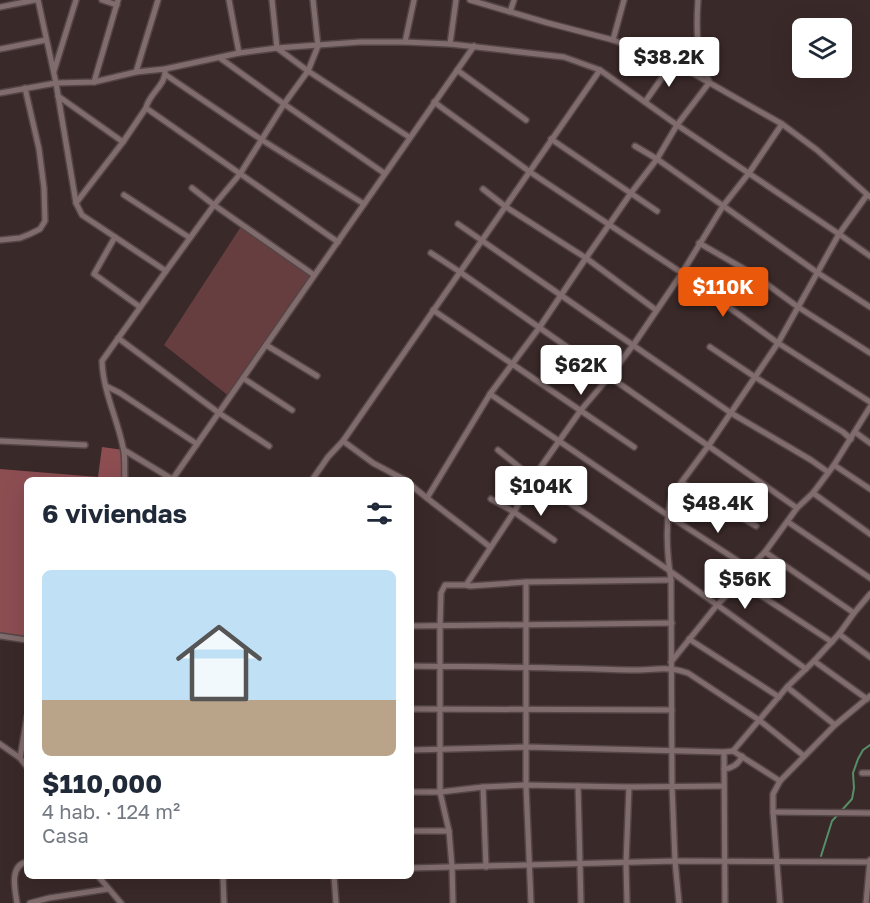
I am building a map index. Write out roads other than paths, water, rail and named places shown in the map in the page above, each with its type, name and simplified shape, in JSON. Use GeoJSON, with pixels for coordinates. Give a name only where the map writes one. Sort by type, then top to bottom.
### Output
{"type":"FeatureCollection","features":[{"type":"Feature","properties":{"kind":"street"},"geometry":{"type":"LineString","coordinates":[[0,7],[37,0],[56,83],[76,203],[82,215],[166,271]]}},
{"type":"Feature","properties":{"kind":"street"},"geometry":{"type":"LineString","coordinates":[[53,72],[76,0]]}},
{"type":"Feature","properties":{"kind":"street"},"geometry":{"type":"LineString","coordinates":[[94,82],[118,2],[102,0]]}},
{"type":"Feature","properties":{"kind":"street"},"geometry":{"type":"LineString","coordinates":[[136,72],[158,0]]}},
{"type":"Feature","properties":{"kind":"street"},"geometry":{"type":"LineString","coordinates":[[229,0],[239,53]]}},
{"type":"Feature","properties":{"kind":"street"},"geometry":{"type":"LineString","coordinates":[[272,0],[277,48],[409,137]]}},
{"type":"Feature","properties":{"kind":"street"},"geometry":{"type":"LineString","coordinates":[[126,477],[124,450],[106,386],[102,361],[190,238],[240,174],[284,104],[308,71],[318,46],[313,0]]}},
{"type":"Feature","properties":{"kind":"street"},"geometry":{"type":"LineString","coordinates":[[405,42],[414,0]]}},
{"type":"Feature","properties":{"kind":"street"},"geometry":{"type":"LineString","coordinates":[[450,44],[456,0]]}},
{"type":"Feature","properties":{"kind":"street"},"geometry":{"type":"LineString","coordinates":[[470,0],[613,40],[673,62],[782,124],[817,150],[868,196],[839,234],[778,343],[672,495],[668,560],[672,623],[672,786],[675,861],[680,903]]}},
{"type":"Feature","properties":{"kind":"street"},"geometry":{"type":"LineString","coordinates":[[510,12],[514,0]]}},
{"type":"Feature","properties":{"kind":"street"},"geometry":{"type":"LineString","coordinates":[[613,40],[624,0]]}},
{"type":"Feature","properties":{"kind":"street"},"geometry":{"type":"LineString","coordinates":[[698,0],[698,49],[709,83]]}},
{"type":"Feature","properties":{"kind":"street"},"geometry":{"type":"LineString","coordinates":[[0,49],[46,40]]}},
{"type":"Feature","properties":{"kind":"street"},"geometry":{"type":"LineString","coordinates":[[0,93],[56,83],[94,82],[136,72],[166,72],[239,53],[360,42],[450,44],[564,57],[600,70],[870,256]]}},
{"type":"Feature","properties":{"kind":"street"},"geometry":{"type":"LineString","coordinates":[[174,477],[474,46]]}},
{"type":"Feature","properties":{"kind":"street"},"geometry":{"type":"LineString","coordinates":[[220,58],[384,173]]}},
{"type":"Feature","properties":{"kind":"street"},"geometry":{"type":"LineString","coordinates":[[645,102],[673,62]]}},
{"type":"Feature","properties":{"kind":"street"},"geometry":{"type":"LineString","coordinates":[[457,70],[526,120]]}},
{"type":"Feature","properties":{"kind":"street"},"geometry":{"type":"LineString","coordinates":[[314,477],[343,441],[600,70]]}},
{"type":"Feature","properties":{"kind":"street"},"geometry":{"type":"LineString","coordinates":[[76,203],[146,108],[166,72]]}},
{"type":"Feature","properties":{"kind":"street"},"geometry":{"type":"LineString","coordinates":[[166,72],[262,140],[364,204]]}},
{"type":"Feature","properties":{"kind":"street"},"geometry":{"type":"LineString","coordinates":[[427,498],[490,394],[514,364],[631,193],[657,159],[677,125],[709,83]]}},
{"type":"Feature","properties":{"kind":"street"},"geometry":{"type":"LineString","coordinates":[[0,240],[20,238],[30,234],[40,229],[45,221],[39,149],[25,88]]}},
{"type":"Feature","properties":{"kind":"street"},"geometry":{"type":"LineString","coordinates":[[58,96],[123,141]]}},
{"type":"Feature","properties":{"kind":"street"},"geometry":{"type":"LineString","coordinates":[[434,102],[530,172],[682,273],[778,343],[870,404],[851,439],[813,493],[797,508],[765,552],[717,605],[671,665]]}},
{"type":"Feature","properties":{"kind":"street"},"geometry":{"type":"LineString","coordinates":[[146,108],[338,242]]}},
{"type":"Feature","properties":{"kind":"street"},"geometry":{"type":"LineString","coordinates":[[466,585],[514,512],[533,478],[657,310],[723,206],[749,173],[782,124]]}},
{"type":"Feature","properties":{"kind":"street"},"geometry":{"type":"LineString","coordinates":[[551,139],[657,211]]}},
{"type":"Feature","properties":{"kind":"street"},"geometry":{"type":"LineString","coordinates":[[635,146],[870,307]]}},
{"type":"Feature","properties":{"kind":"street"},"geometry":{"type":"LineString","coordinates":[[192,188],[214,206],[314,275]]}},
{"type":"Feature","properties":{"kind":"street"},"geometry":{"type":"LineString","coordinates":[[483,189],[506,207],[586,258],[657,310]]}},
{"type":"Feature","properties":{"kind":"street"},"geometry":{"type":"LineString","coordinates":[[124,195],[190,238]]}},
{"type":"Feature","properties":{"kind":"street"},"geometry":{"type":"LineString","coordinates":[[458,224],[731,413],[828,472]]}},
{"type":"Feature","properties":{"kind":"street"},"geometry":{"type":"LineString","coordinates":[[115,237],[94,274],[140,307]]}},
{"type":"Feature","properties":{"kind":"street"},"geometry":{"type":"LineString","coordinates":[[699,243],[753,274],[798,307],[870,352]]}},
{"type":"Feature","properties":{"kind":"street"},"geometry":{"type":"LineString","coordinates":[[431,253],[797,508]]}},
{"type":"Feature","properties":{"kind":"street"},"geometry":{"type":"LineString","coordinates":[[433,310],[634,447]]}},
{"type":"Feature","properties":{"kind":"street"},"geometry":{"type":"LineString","coordinates":[[118,338],[219,413],[269,446]]}},
{"type":"Feature","properties":{"kind":"street"},"geometry":{"type":"LineString","coordinates":[[266,345],[316,376]]}},
{"type":"Feature","properties":{"kind":"street"},"geometry":{"type":"LineString","coordinates":[[710,347],[851,439]]}},
{"type":"Feature","properties":{"kind":"street"},"geometry":{"type":"LineString","coordinates":[[243,378],[292,410]]}},
{"type":"Feature","properties":{"kind":"street"},"geometry":{"type":"LineString","coordinates":[[106,386],[197,444]]}},
{"type":"Feature","properties":{"kind":"street"},"geometry":{"type":"LineString","coordinates":[[490,394],[749,568]]}},
{"type":"Feature","properties":{"kind":"street"},"geometry":{"type":"LineString","coordinates":[[855,432],[870,443]]}},
{"type":"Feature","properties":{"kind":"street"},"geometry":{"type":"LineString","coordinates":[[0,441],[85,445]]}},
{"type":"Feature","properties":{"kind":"street"},"geometry":{"type":"LineString","coordinates":[[343,441],[373,463],[399,477]]}},
{"type":"Feature","properties":{"kind":"street"},"geometry":{"type":"LineString","coordinates":[[124,450],[167,477]]}},
{"type":"Feature","properties":{"kind":"street"},"geometry":{"type":"LineString","coordinates":[[498,450],[533,478],[670,571],[806,669]]}},
{"type":"Feature","properties":{"kind":"street"},"geometry":{"type":"LineString","coordinates":[[834,465],[870,489]]}},
{"type":"Feature","properties":{"kind":"street"},"geometry":{"type":"LineString","coordinates":[[682,483],[756,526]]}},
{"type":"Feature","properties":{"kind":"street"},"geometry":{"type":"LineString","coordinates":[[414,487],[490,547]]}},
{"type":"Feature","properties":{"kind":"street"},"geometry":{"type":"LineString","coordinates":[[813,493],[870,534]]}},
{"type":"Feature","properties":{"kind":"street"},"geometry":{"type":"LineString","coordinates":[[491,499],[554,540]]}},
{"type":"Feature","properties":{"kind":"street"},"geometry":{"type":"LineString","coordinates":[[788,522],[870,578]]}},
{"type":"Feature","properties":{"kind":"street"},"geometry":{"type":"LineString","coordinates":[[765,552],[854,613]]}},
{"type":"Feature","properties":{"kind":"street"},"geometry":{"type":"LineString","coordinates":[[453,903],[449,831],[441,792],[440,626],[441,592],[445,585],[671,580]]}},
{"type":"Feature","properties":{"kind":"street"},"geometry":{"type":"LineString","coordinates":[[526,582],[526,785],[531,903]]}},
{"type":"Feature","properties":{"kind":"street"},"geometry":{"type":"LineString","coordinates":[[740,582],[832,642]]}},
{"type":"Feature","properties":{"kind":"street"},"geometry":{"type":"LineString","coordinates":[[733,751],[788,687],[839,634],[870,594]]}},
{"type":"Feature","properties":{"kind":"street"},"geometry":{"type":"LineString","coordinates":[[862,604],[870,609]]}},
{"type":"Feature","properties":{"kind":"street"},"geometry":{"type":"LineString","coordinates":[[414,626],[672,623]]}},
{"type":"Feature","properties":{"kind":"street"},"geometry":{"type":"LineString","coordinates":[[839,634],[870,657]]}},
{"type":"Feature","properties":{"kind":"street"},"geometry":{"type":"LineString","coordinates":[[0,636],[24,640]]}},
{"type":"Feature","properties":{"kind":"street"},"geometry":{"type":"LineString","coordinates":[[689,639],[779,697]]}},
{"type":"Feature","properties":{"kind":"street"},"geometry":{"type":"LineString","coordinates":[[780,903],[773,794],[780,781],[835,725],[869,698],[814,661]]}},
{"type":"Feature","properties":{"kind":"street"},"geometry":{"type":"LineString","coordinates":[[414,666],[644,671],[671,665],[688,673],[759,720],[804,756]]}},
{"type":"Feature","properties":{"kind":"street"},"geometry":{"type":"LineString","coordinates":[[788,687],[835,725]]}},
{"type":"Feature","properties":{"kind":"street"},"geometry":{"type":"LineString","coordinates":[[414,709],[672,710]]}},
{"type":"Feature","properties":{"kind":"street"},"geometry":{"type":"LineString","coordinates":[[20,758],[24,740]]}},
{"type":"Feature","properties":{"kind":"street"},"geometry":{"type":"LineString","coordinates":[[0,744],[24,763]]}},
{"type":"Feature","properties":{"kind":"street"},"geometry":{"type":"LineString","coordinates":[[414,750],[526,747],[733,751],[780,781]]}},
{"type":"Feature","properties":{"kind":"street"},"geometry":{"type":"LineString","coordinates":[[724,752],[725,903]]}},
{"type":"Feature","properties":{"kind":"street"},"geometry":{"type":"LineString","coordinates":[[724,769],[740,762],[742,756]]}},
{"type":"Feature","properties":{"kind":"street"},"geometry":{"type":"LineString","coordinates":[[862,773],[870,773]]}},
{"type":"Feature","properties":{"kind":"street"},"geometry":{"type":"LineString","coordinates":[[414,792],[526,785],[724,786]]}},
{"type":"Feature","properties":{"kind":"street"},"geometry":{"type":"LineString","coordinates":[[578,786],[581,903]]}},
{"type":"Feature","properties":{"kind":"street"},"geometry":{"type":"LineString","coordinates":[[483,787],[486,867]]}},
{"type":"Feature","properties":{"kind":"street"},"geometry":{"type":"LineString","coordinates":[[627,903],[628,787]]}},
{"type":"Feature","properties":{"kind":"street"},"geometry":{"type":"LineString","coordinates":[[773,812],[870,813]]}},
{"type":"Feature","properties":{"kind":"street"},"geometry":{"type":"LineString","coordinates":[[414,831],[449,831]]}},
{"type":"Feature","properties":{"kind":"street"},"geometry":{"type":"LineString","coordinates":[[414,868],[675,861],[870,862],[866,903]]}},
{"type":"Feature","properties":{"kind":"street"},"geometry":{"type":"LineString","coordinates":[[17,903],[14,882],[17,868],[24,863]]}},
{"type":"Feature","properties":{"kind":"street"},"geometry":{"type":"LineString","coordinates":[[100,879],[121,903]]}},
{"type":"Feature","properties":{"kind":"street"},"geometry":{"type":"LineString","coordinates":[[223,879],[225,903]]}},
{"type":"Feature","properties":{"kind":"street"},"geometry":{"type":"LineString","coordinates":[[334,879],[336,903]]}},
{"type":"Feature","properties":{"kind":"street"},"geometry":{"type":"LineString","coordinates":[[30,903],[108,889]]}},
{"type":"Feature","properties":{"kind":"waterway"},"geometry":{"type":"LineString","coordinates":[[821,856],[832,821],[852,799],[853,773],[863,750],[870,745]]}}]}
